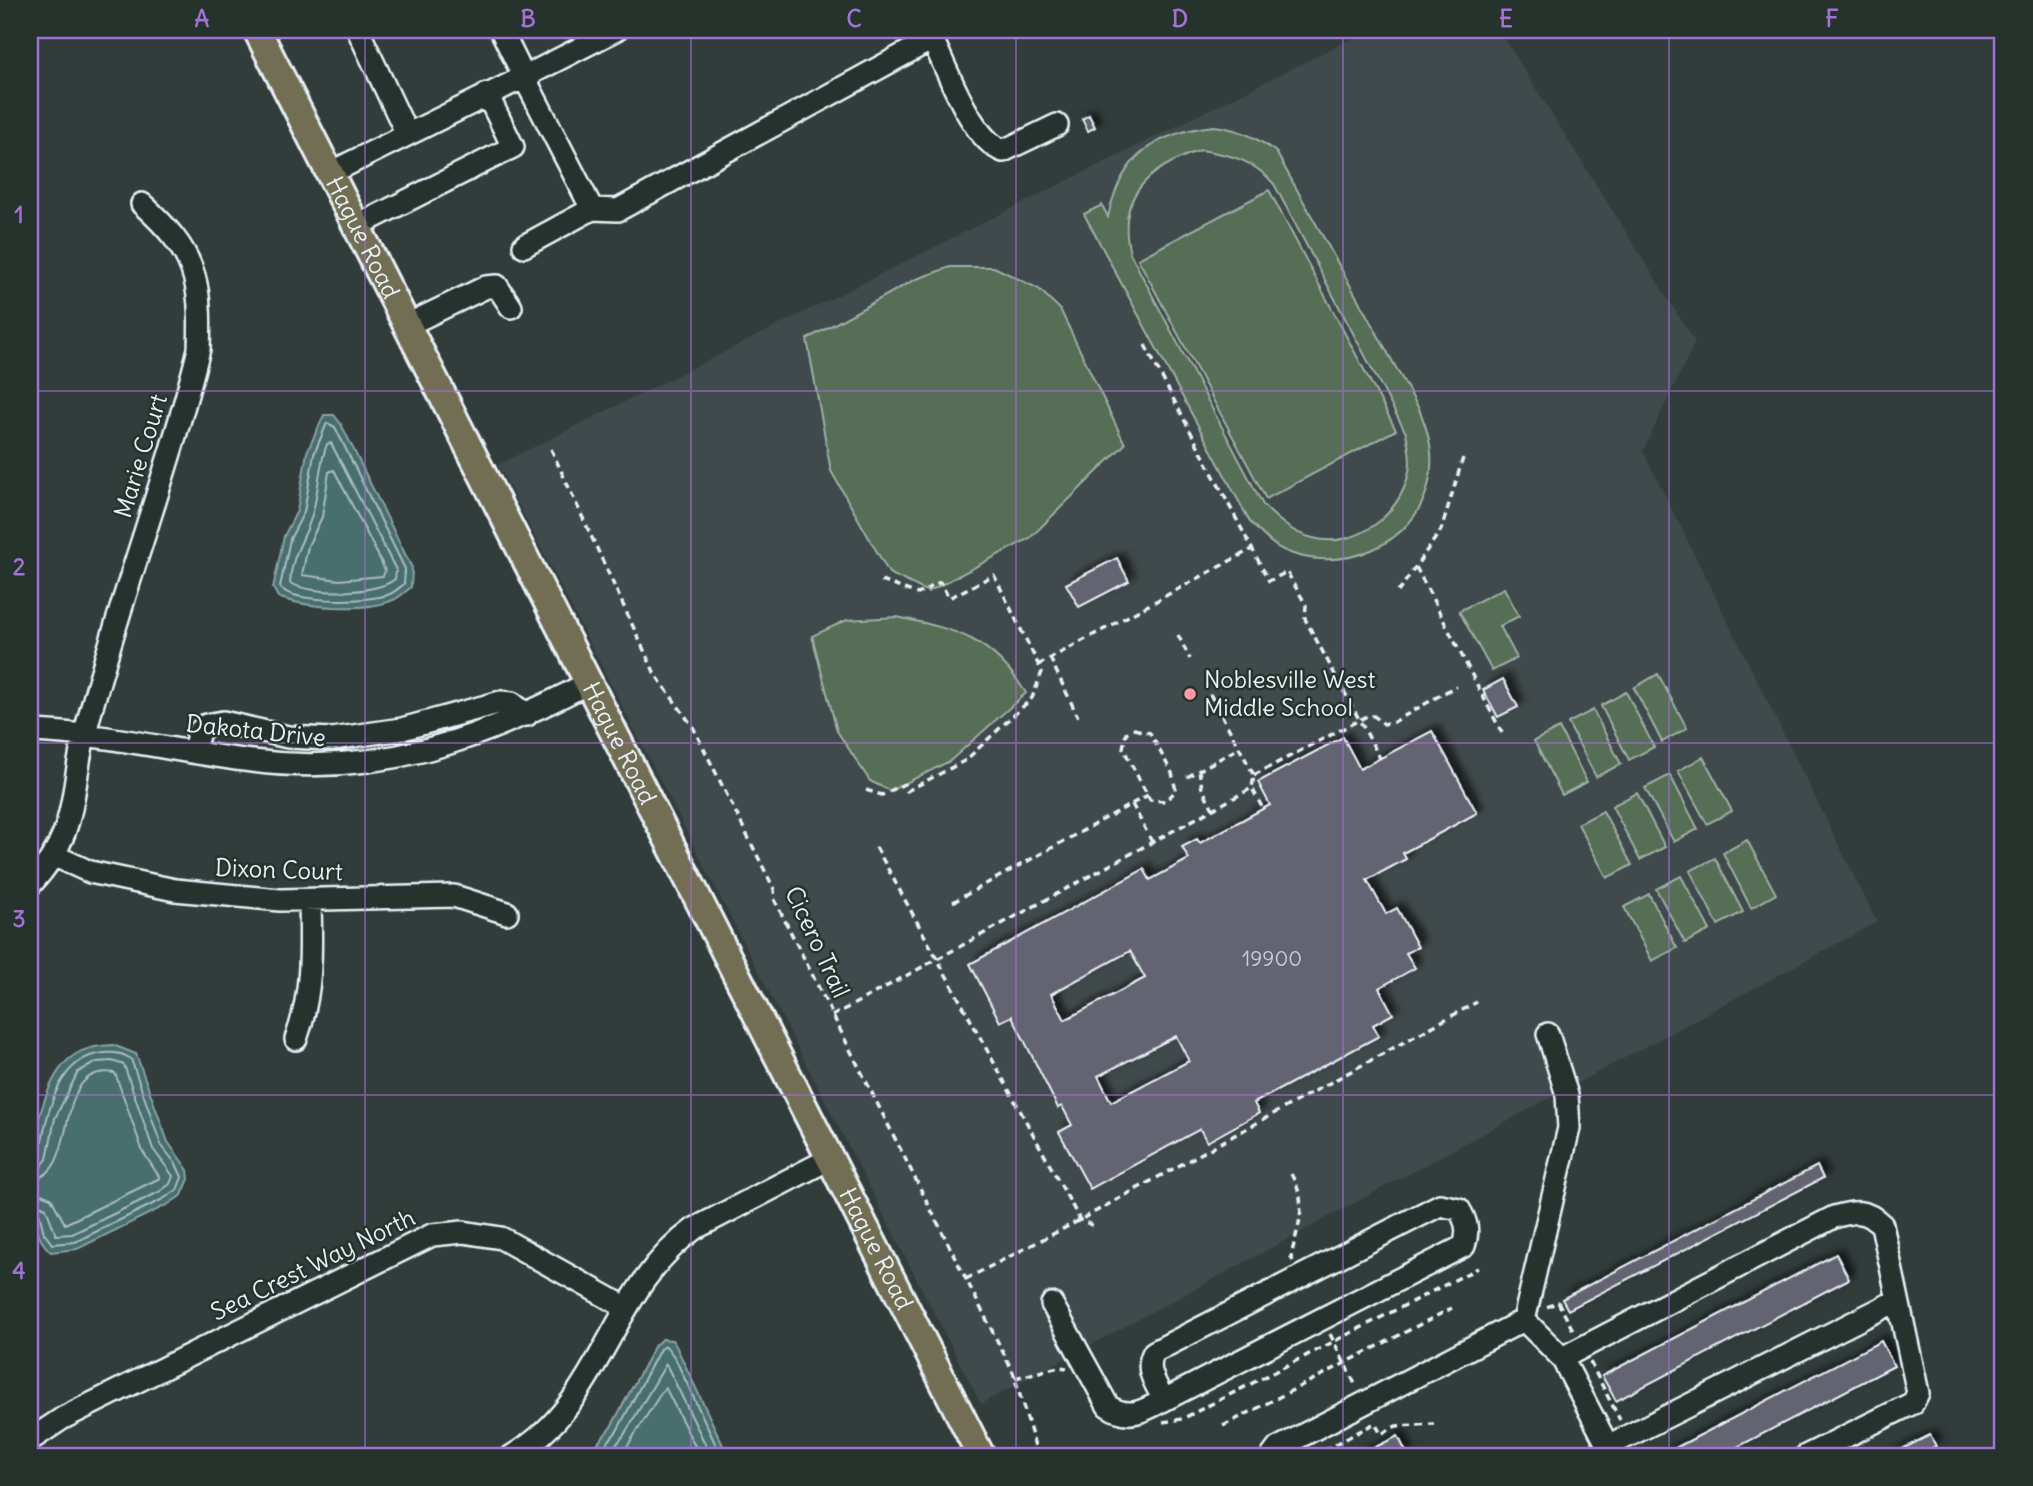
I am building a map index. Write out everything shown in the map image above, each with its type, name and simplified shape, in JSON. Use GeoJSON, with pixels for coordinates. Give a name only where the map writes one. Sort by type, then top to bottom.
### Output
{"type":"FeatureCollection","features":[{"type":"Feature","properties":{"kind":"main road","name":"Hague Road"},"geometry":{"type":"LineString","coordinates":[[257,30],[980,1456]]}},
{"type":"Feature","properties":{"kind":"street"},"geometry":{"type":"LineString","coordinates":[[358,30],[407,134]]}},
{"type":"Feature","properties":{"kind":"street"},"geometry":{"type":"LineString","coordinates":[[501,30],[592,209]]}},
{"type":"Feature","properties":{"kind":"street"},"geometry":{"type":"LineString","coordinates":[[328,174],[615,30]]}},
{"type":"Feature","properties":{"kind":"street"},"geometry":{"type":"LineString","coordinates":[[524,246],[592,209],[618,210],[930,34],[976,128],[989,146],[1003,151],[1057,125]]}},
{"type":"Feature","properties":{"kind":"street"},"geometry":{"type":"LineString","coordinates":[[355,227],[513,147],[487,94]]}},
{"type":"Feature","properties":{"kind":"street","name":"Marie Court"},"geometry":{"type":"LineString","coordinates":[[30,885],[53,855],[73,810],[84,735],[200,349],[198,290],[188,260],[175,235],[142,204]]}},
{"type":"Feature","properties":{"kind":"street"},"geometry":{"type":"LineString","coordinates":[[405,326],[486,287],[497,286],[511,307]]}},
{"type":"Feature","properties":{"kind":"street","name":"Dakota Drive"},"geometry":{"type":"LineString","coordinates":[[30,732],[84,735],[297,766],[350,764],[415,754],[457,743],[527,715],[588,684]]}},
{"type":"Feature","properties":{"kind":"street"},"geometry":{"type":"LineString","coordinates":[[192,752],[199,732],[206,725],[223,722],[288,737],[332,738],[401,729],[501,702],[512,703],[527,715]]}},
{"type":"Feature","properties":{"kind":"street","name":"Dixon Court"},"geometry":{"type":"LineString","coordinates":[[53,855],[90,872],[175,890],[240,898],[310,900],[454,896],[507,913]]}},
{"type":"Feature","properties":{"kind":"street"},"geometry":{"type":"LineString","coordinates":[[296,1039],[310,988],[310,900]]}},
{"type":"Feature","properties":{"kind":"street"},"geometry":{"type":"LineString","coordinates":[[1272,1456],[1278,1448],[1524,1320],[1569,1128],[1567,1095],[1548,1034]]}},
{"type":"Feature","properties":{"kind":"street"},"geometry":{"type":"LineString","coordinates":[[512,1456],[527,1448],[561,1417],[594,1366],[646,1274],[677,1241],[694,1229],[831,1158]]}},
{"type":"Feature","properties":{"kind":"street"},"geometry":{"type":"LineString","coordinates":[[1052,1304],[1108,1406],[1121,1414],[1139,1413],[1464,1246],[1467,1235],[1465,1220],[1459,1209],[1440,1205],[1154,1352],[1149,1361],[1151,1374],[1164,1400]]}},
{"type":"Feature","properties":{"kind":"street"},"geometry":{"type":"LineString","coordinates":[[1562,1358],[1834,1217],[1853,1211],[1870,1213],[1882,1225],[1918,1393],[1913,1403],[1806,1456]]}},
{"type":"Feature","properties":{"kind":"street","name":"Sea Crest Way North"},"geometry":{"type":"LineString","coordinates":[[30,1440],[63,1418],[432,1235],[463,1232],[501,1238],[625,1307]]}},
{"type":"Feature","properties":{"kind":"street"},"geometry":{"type":"LineString","coordinates":[[1524,1320],[1562,1358],[1610,1451],[1629,1436],[1898,1300]]}},
{"type":"Feature","properties":{"kind":"path"},"geometry":{"type":"LineString","coordinates":[[1145,345],[1269,581],[1287,572],[1306,605],[1305,619],[1380,758]]}},
{"type":"Feature","properties":{"kind":"path","name":"Cicero Trail"},"geometry":{"type":"LineString","coordinates":[[551,449],[655,674],[692,727],[774,889],[775,901],[832,1016],[1013,1372],[1038,1456]]}},
{"type":"Feature","properties":{"kind":"path"},"geometry":{"type":"LineString","coordinates":[[1398,592],[1441,530],[1463,458]]}},
{"type":"Feature","properties":{"kind":"path"},"geometry":{"type":"LineString","coordinates":[[1038,665],[1252,549]]}},
{"type":"Feature","properties":{"kind":"path"},"geometry":{"type":"LineString","coordinates":[[1416,567],[1502,733]]}},
{"type":"Feature","properties":{"kind":"path"},"geometry":{"type":"LineString","coordinates":[[866,790],[882,795],[904,784],[907,791],[966,760],[1032,698],[1042,672],[994,575],[948,598],[940,582],[918,594],[879,580]]}},
{"type":"Feature","properties":{"kind":"path"},"geometry":{"type":"LineString","coordinates":[[1178,635],[1191,659]]}},
{"type":"Feature","properties":{"kind":"path"},"geometry":{"type":"LineString","coordinates":[[1050,658],[1079,717]]}},
{"type":"Feature","properties":{"kind":"path"},"geometry":{"type":"LineString","coordinates":[[1254,775],[1358,720],[1374,716],[1384,724],[1392,723],[1456,686]]}},
{"type":"Feature","properties":{"kind":"path"},"geometry":{"type":"LineString","coordinates":[[1210,694],[1254,775],[1252,788],[1263,809]]}},
{"type":"Feature","properties":{"kind":"path"},"geometry":{"type":"LineString","coordinates":[[1134,729],[1150,733],[1176,782],[1176,791],[1165,801],[1156,803],[1148,795],[1123,748],[1126,733],[1134,729]]}},
{"type":"Feature","properties":{"kind":"path"},"geometry":{"type":"LineString","coordinates":[[1187,777],[1239,748]]}},
{"type":"Feature","properties":{"kind":"path"},"geometry":{"type":"LineString","coordinates":[[1199,771],[1202,788],[1213,809]]}},
{"type":"Feature","properties":{"kind":"path"},"geometry":{"type":"LineString","coordinates":[[832,1016],[1252,788]]}},
{"type":"Feature","properties":{"kind":"path"},"geometry":{"type":"LineString","coordinates":[[953,902],[1148,795]]}},
{"type":"Feature","properties":{"kind":"path"},"geometry":{"type":"LineString","coordinates":[[1132,804],[1152,842]]}},
{"type":"Feature","properties":{"kind":"path"},"geometry":{"type":"LineString","coordinates":[[876,847],[1080,1220],[1097,1227]]}},
{"type":"Feature","properties":{"kind":"path"},"geometry":{"type":"LineString","coordinates":[[966,1279],[1080,1220],[1477,1002]]}},
{"type":"Feature","properties":{"kind":"path"},"geometry":{"type":"LineString","coordinates":[[1291,1174],[1301,1192],[1303,1205],[1291,1257],[1295,1266]]}},
{"type":"Feature","properties":{"kind":"path"},"geometry":{"type":"LineString","coordinates":[[1524,1320],[1558,1302],[1629,1436]]}},
{"type":"Feature","properties":{"kind":"path"},"geometry":{"type":"LineString","coordinates":[[1223,1426],[1452,1308]]}},
{"type":"Feature","properties":{"kind":"path"},"geometry":{"type":"LineString","coordinates":[[1327,1329],[1359,1391]]}},
{"type":"Feature","properties":{"kind":"path"},"geometry":{"type":"LineString","coordinates":[[1314,1456],[1375,1423],[1381,1434],[1396,1426],[1434,1424]]}},
{"type":"Feature","properties":{"kind":"shaded area","name":"Noblesville West Middle School"},"geometry":{"type":"Polygon","coordinates":[[[1369,30],[1499,30],[1695,342],[1643,451],[1877,922],[981,1404],[498,465],[1369,30]]]}},
{"type":"Feature","properties":{"kind":"green space"},"geometry":{"type":"Polygon","coordinates":[[[1214,126],[1231,129],[1254,138],[1276,152],[1419,409],[1430,445],[1429,482],[1421,504],[1409,523],[1372,550],[1350,557],[1305,557],[1278,547],[1250,522],[1084,214],[1102,205],[1108,217],[1114,196],[1131,163],[1143,151],[1158,142],[1193,129],[1214,126]],[[1201,150],[1167,165],[1141,186],[1128,214],[1130,253],[1263,505],[1280,521],[1305,536],[1329,540],[1346,539],[1375,525],[1397,501],[1409,471],[1406,433],[1274,184],[1250,164],[1201,150]]]}},
{"type":"Feature","properties":{"kind":"green space"},"geometry":{"type":"Polygon","coordinates":[[[1269,190],[1396,430],[1266,499],[1138,259],[1269,190]]]}},
{"type":"Feature","properties":{"kind":"green space"},"geometry":{"type":"Polygon","coordinates":[[[950,267],[994,267],[1039,289],[1060,309],[1125,444],[1030,538],[928,592],[889,573],[831,471],[807,339],[914,280],[950,267]]]}},
{"type":"Feature","properties":{"kind":"green space"},"geometry":{"type":"Polygon","coordinates":[[[1504,588],[1519,616],[1500,626],[1517,658],[1492,671],[1459,611],[1504,588]]]}},
{"type":"Feature","properties":{"kind":"green space"},"geometry":{"type":"Polygon","coordinates":[[[897,617],[956,632],[972,639],[1000,660],[1026,693],[950,761],[890,791],[870,781],[837,731],[812,636],[847,620],[897,617]]]}},
{"type":"Feature","properties":{"kind":"green space"},"geometry":{"type":"Polygon","coordinates":[[[1658,674],[1687,728],[1662,742],[1634,688],[1658,674]]]}},
{"type":"Feature","properties":{"kind":"green space"},"geometry":{"type":"Polygon","coordinates":[[[1626,692],[1654,747],[1629,760],[1601,706],[1626,692]]]}},
{"type":"Feature","properties":{"kind":"green space"},"geometry":{"type":"Polygon","coordinates":[[[1593,710],[1621,764],[1596,777],[1568,723],[1593,710]]]}},
{"type":"Feature","properties":{"kind":"green space"},"geometry":{"type":"Polygon","coordinates":[[[1559,728],[1587,782],[1562,795],[1534,741],[1559,728]]]}},
{"type":"Feature","properties":{"kind":"green space"},"geometry":{"type":"Polygon","coordinates":[[[1703,757],[1732,811],[1707,824],[1678,771],[1703,757]]]}},
{"type":"Feature","properties":{"kind":"green space"},"geometry":{"type":"Polygon","coordinates":[[[1670,775],[1698,829],[1674,842],[1645,788],[1670,775]]]}},
{"type":"Feature","properties":{"kind":"green space"},"geometry":{"type":"Polygon","coordinates":[[[1637,793],[1665,847],[1640,860],[1612,806],[1637,793]]]}},
{"type":"Feature","properties":{"kind":"green space"},"geometry":{"type":"Polygon","coordinates":[[[1603,811],[1632,865],[1607,878],[1578,824],[1603,811]]]}},
{"type":"Feature","properties":{"kind":"green space"},"geometry":{"type":"Polygon","coordinates":[[[1747,840],[1776,894],[1751,908],[1723,853],[1747,840]]]}},
{"type":"Feature","properties":{"kind":"green space"},"geometry":{"type":"Polygon","coordinates":[[[1715,858],[1743,912],[1718,925],[1690,871],[1715,858]]]}},
{"type":"Feature","properties":{"kind":"green space"},"geometry":{"type":"Polygon","coordinates":[[[1681,876],[1710,930],[1685,943],[1656,889],[1681,876]]]}},
{"type":"Feature","properties":{"kind":"green space"},"geometry":{"type":"Polygon","coordinates":[[[1649,894],[1677,948],[1652,961],[1624,907],[1649,894]]]}},
{"type":"Feature","properties":{"kind":"water"},"geometry":{"type":"Polygon","coordinates":[[[324,415],[334,415],[341,424],[412,568],[411,587],[393,600],[367,606],[319,606],[278,597],[273,588],[284,536],[297,511],[307,452],[324,415]]]}},
{"type":"Feature","properties":{"kind":"water"},"geometry":{"type":"Polygon","coordinates":[[[113,1045],[136,1054],[168,1142],[188,1170],[189,1179],[182,1195],[167,1205],[77,1249],[51,1252],[39,1236],[32,1213],[30,1185],[37,1126],[45,1099],[56,1076],[73,1056],[89,1048],[113,1045]]]}},
{"type":"Feature","properties":{"kind":"water"},"geometry":{"type":"Polygon","coordinates":[[[662,1339],[672,1340],[676,1346],[728,1456],[587,1456],[611,1427],[655,1345],[662,1339]]]}},
{"type":"Feature","properties":{"kind":"building"},"geometry":{"type":"Polygon","coordinates":[[[1089,115],[1095,127],[1088,131],[1082,119],[1089,115]]]}},
{"type":"Feature","properties":{"kind":"building"},"geometry":{"type":"Polygon","coordinates":[[[1117,558],[1129,581],[1079,607],[1066,584],[1117,558]]]}},
{"type":"Feature","properties":{"kind":"building"},"geometry":{"type":"Polygon","coordinates":[[[1503,679],[1518,707],[1498,717],[1483,690],[1503,679]]]}},
{"type":"Feature","properties":{"kind":"building"},"geometry":{"type":"Polygon","coordinates":[[[1432,731],[1477,813],[1403,853],[1406,859],[1367,880],[1386,914],[1397,908],[1418,947],[1406,953],[1415,968],[1379,988],[1393,1014],[1373,1025],[1379,1036],[1254,1103],[1259,1113],[1207,1142],[1200,1129],[1090,1189],[1059,1132],[1072,1125],[1062,1106],[1058,1108],[1012,1016],[1000,1022],[970,964],[1144,869],[1150,880],[1189,859],[1182,847],[1197,839],[1200,843],[1270,805],[1258,782],[1343,737],[1360,769],[1432,731]],[[1130,951],[1051,994],[1065,1020],[1145,978],[1130,951]],[[1176,1036],[1098,1076],[1111,1102],[1189,1061],[1176,1036]]]}},
{"type":"Feature","properties":{"kind":"building"},"geometry":{"type":"Polygon","coordinates":[[[1817,1166],[1823,1178],[1568,1310],[1562,1299],[1817,1166]]]}},
{"type":"Feature","properties":{"kind":"building"},"geometry":{"type":"Polygon","coordinates":[[[1836,1254],[1849,1279],[1616,1401],[1602,1376],[1836,1254]]]}},
{"type":"Feature","properties":{"kind":"building"},"geometry":{"type":"Polygon","coordinates":[[[1881,1341],[1894,1366],[1720,1456],[1660,1456],[1881,1341]]]}},
{"type":"Feature","properties":{"kind":"building"},"geometry":{"type":"Polygon","coordinates":[[[1930,1435],[1936,1446],[1917,1456],[1888,1456],[1930,1435]]]}},
{"type":"Feature","properties":{"kind":"building"},"geometry":{"type":"Polygon","coordinates":[[[1398,1436],[1408,1456],[1357,1456],[1398,1436]]]}},
{"type":"Feature","properties":{"kind":"place","name":"Noblesville West Middle School"},"geometry":{"type":"Point","coordinates":[1190,694]}}]}
